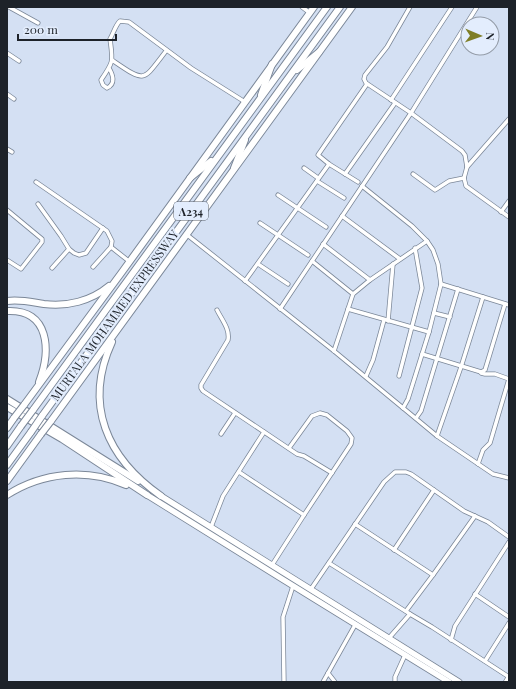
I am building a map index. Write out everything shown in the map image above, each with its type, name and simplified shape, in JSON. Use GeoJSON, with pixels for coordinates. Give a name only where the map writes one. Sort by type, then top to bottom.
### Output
{"type":"FeatureCollection","features":[{"type":"Feature","properties":{"kind":"highway","name":"MURTALA MOHAMMED EXPRESSWAY"},"geometry":{"type":"LineString","coordinates":[[7,428],[130,262],[314,7]]}},
{"type":"Feature","properties":{"kind":"highway","name":"MURTALA MOHAMMED EXPRESSWAY"},"geometry":{"type":"LineString","coordinates":[[7,446],[327,7]]}},
{"type":"Feature","properties":{"kind":"highway","name":"MURTALA MOHAMMED EXPRESSWAY"},"geometry":{"type":"LineString","coordinates":[[7,465],[340,7]]}},
{"type":"Feature","properties":{"kind":"highway","name":"MURTALA MOHAMMED EXPRESSWAY"},"geometry":{"type":"LineString","coordinates":[[7,481],[352,7]]}},
{"type":"Feature","properties":{"kind":"highway"},"geometry":{"type":"LineString","coordinates":[[291,74],[319,52]]}},
{"type":"Feature","properties":{"kind":"highway"},"geometry":{"type":"LineString","coordinates":[[258,102],[272,64]]}},
{"type":"Feature","properties":{"kind":"highway"},"geometry":{"type":"LineString","coordinates":[[234,168],[249,131]]}},
{"type":"Feature","properties":{"kind":"highway"},"geometry":{"type":"LineString","coordinates":[[190,178],[217,157]]}},
{"type":"Feature","properties":{"kind":"highway"},"geometry":{"type":"LineString","coordinates":[[7,301],[20,300],[55,305],[81,301],[94,296],[105,289],[122,272]]}},
{"type":"Feature","properties":{"kind":"highway"},"geometry":{"type":"LineString","coordinates":[[7,311],[20,312],[32,317],[40,325],[45,336],[45,363],[41,376],[32,394]]}},
{"type":"Feature","properties":{"kind":"highway"},"geometry":{"type":"LineString","coordinates":[[121,325],[107,352],[101,375],[100,397],[103,420],[109,438],[121,458],[137,477],[161,496]]}},
{"type":"Feature","properties":{"kind":"highway"},"geometry":{"type":"LineString","coordinates":[[7,399],[161,496]]}},
{"type":"Feature","properties":{"kind":"highway"},"geometry":{"type":"LineString","coordinates":[[7,407],[62,439],[147,495]]}},
{"type":"Feature","properties":{"kind":"highway"},"geometry":{"type":"LineString","coordinates":[[7,495],[35,481],[60,475],[87,474],[110,479],[147,495]]}},
{"type":"Feature","properties":{"kind":"main road"},"geometry":{"type":"LineString","coordinates":[[147,495],[449,682]]}},
{"type":"Feature","properties":{"kind":"main road"},"geometry":{"type":"LineString","coordinates":[[161,496],[459,682]]}},
{"type":"Feature","properties":{"kind":"street"},"geometry":{"type":"LineString","coordinates":[[9,7],[38,23]]}},
{"type":"Feature","properties":{"kind":"street"},"geometry":{"type":"LineString","coordinates":[[302,7],[310,13]]}},
{"type":"Feature","properties":{"kind":"street"},"geometry":{"type":"LineString","coordinates":[[410,7],[387,47],[365,75],[364,82],[411,113],[462,151],[465,155],[467,167],[464,178],[466,186],[509,218]]}},
{"type":"Feature","properties":{"kind":"street"},"geometry":{"type":"LineString","coordinates":[[391,100],[452,7]]}},
{"type":"Feature","properties":{"kind":"street"},"geometry":{"type":"LineString","coordinates":[[280,309],[411,113],[477,7]]}},
{"type":"Feature","properties":{"kind":"street"},"geometry":{"type":"LineString","coordinates":[[109,68],[113,76],[110,87],[107,88],[103,86],[101,80],[109,68],[112,60],[113,54],[110,39],[120,21],[130,22],[166,51],[245,102]]}},
{"type":"Feature","properties":{"kind":"street"},"geometry":{"type":"LineString","coordinates":[[112,60],[134,75],[140,76],[149,72],[166,51]]}},
{"type":"Feature","properties":{"kind":"street"},"geometry":{"type":"LineString","coordinates":[[7,53],[19,61]]}},
{"type":"Feature","properties":{"kind":"street"},"geometry":{"type":"LineString","coordinates":[[358,182],[329,164],[319,156],[319,153],[367,84]]}},
{"type":"Feature","properties":{"kind":"street"},"geometry":{"type":"LineString","coordinates":[[7,94],[14,99]]}},
{"type":"Feature","properties":{"kind":"street"},"geometry":{"type":"LineString","coordinates":[[345,174],[395,103]]}},
{"type":"Feature","properties":{"kind":"street"},"geometry":{"type":"LineString","coordinates":[[467,167],[509,119]]}},
{"type":"Feature","properties":{"kind":"street"},"geometry":{"type":"LineString","coordinates":[[505,124],[509,127]]}},
{"type":"Feature","properties":{"kind":"street"},"geometry":{"type":"LineString","coordinates":[[7,149],[12,152]]}},
{"type":"Feature","properties":{"kind":"street"},"geometry":{"type":"LineString","coordinates":[[245,281],[329,164]]}},
{"type":"Feature","properties":{"kind":"street"},"geometry":{"type":"LineString","coordinates":[[304,168],[344,198]]}},
{"type":"Feature","properties":{"kind":"street"},"geometry":{"type":"LineString","coordinates":[[412,174],[435,190],[449,181],[464,178]]}},
{"type":"Feature","properties":{"kind":"street"},"geometry":{"type":"LineString","coordinates":[[36,182],[103,228],[110,236],[112,241],[111,248],[93,267]]}},
{"type":"Feature","properties":{"kind":"street"},"geometry":{"type":"LineString","coordinates":[[362,186],[412,226],[427,241],[436,258],[441,284],[422,354],[408,399],[403,408]]}},
{"type":"Feature","properties":{"kind":"street"},"geometry":{"type":"LineString","coordinates":[[278,196],[326,227]]}},
{"type":"Feature","properties":{"kind":"street"},"geometry":{"type":"LineString","coordinates":[[501,212],[509,201]]}},
{"type":"Feature","properties":{"kind":"street"},"geometry":{"type":"LineString","coordinates":[[38,204],[70,249],[79,255],[86,253],[103,228]]}},
{"type":"Feature","properties":{"kind":"street"},"geometry":{"type":"LineString","coordinates":[[7,210],[42,239],[42,242],[21,270],[7,260]]}},
{"type":"Feature","properties":{"kind":"street"},"geometry":{"type":"LineString","coordinates":[[342,216],[400,258]]}},
{"type":"Feature","properties":{"kind":"street"},"geometry":{"type":"LineString","coordinates":[[260,223],[308,255]]}},
{"type":"Feature","properties":{"kind":"street"},"geometry":{"type":"LineString","coordinates":[[186,234],[366,376],[437,436],[493,474],[509,478]]}},
{"type":"Feature","properties":{"kind":"street"},"geometry":{"type":"LineString","coordinates":[[334,351],[353,294],[400,258],[427,241]]}},
{"type":"Feature","properties":{"kind":"street"},"geometry":{"type":"LineString","coordinates":[[323,244],[370,280]]}},
{"type":"Feature","properties":{"kind":"street"},"geometry":{"type":"LineString","coordinates":[[111,248],[130,262]]}},
{"type":"Feature","properties":{"kind":"street"},"geometry":{"type":"LineString","coordinates":[[399,376],[422,284],[416,248]]}},
{"type":"Feature","properties":{"kind":"street"},"geometry":{"type":"LineString","coordinates":[[52,268],[70,249]]}},
{"type":"Feature","properties":{"kind":"street"},"geometry":{"type":"LineString","coordinates":[[312,261],[353,294]]}},
{"type":"Feature","properties":{"kind":"street"},"geometry":{"type":"LineString","coordinates":[[258,264],[288,284]]}},
{"type":"Feature","properties":{"kind":"street"},"geometry":{"type":"LineString","coordinates":[[366,376],[373,360],[386,320],[393,264]]}},
{"type":"Feature","properties":{"kind":"street"},"geometry":{"type":"LineString","coordinates":[[441,284],[507,304],[485,370],[481,372]]}},
{"type":"Feature","properties":{"kind":"street"},"geometry":{"type":"LineString","coordinates":[[416,418],[421,411],[458,289]]}},
{"type":"Feature","properties":{"kind":"street"},"geometry":{"type":"LineString","coordinates":[[437,436],[483,297]]}},
{"type":"Feature","properties":{"kind":"street"},"geometry":{"type":"LineString","coordinates":[[348,309],[428,332]]}},
{"type":"Feature","properties":{"kind":"street"},"geometry":{"type":"LineString","coordinates":[[217,310],[226,326],[229,336],[220,355],[201,385],[203,391],[289,448],[332,473]]}},
{"type":"Feature","properties":{"kind":"street"},"geometry":{"type":"LineString","coordinates":[[434,313],[450,317]]}},
{"type":"Feature","properties":{"kind":"street"},"geometry":{"type":"LineString","coordinates":[[422,354],[485,374],[495,374],[509,379],[490,443],[483,450],[478,464]]}},
{"type":"Feature","properties":{"kind":"street"},"geometry":{"type":"LineString","coordinates":[[220,434],[235,413]]}},
{"type":"Feature","properties":{"kind":"street"},"geometry":{"type":"LineString","coordinates":[[272,565],[351,444],[352,438],[347,431],[327,415],[320,413],[312,416],[289,448]]}},
{"type":"Feature","properties":{"kind":"street"},"geometry":{"type":"LineString","coordinates":[[211,527],[223,496],[264,432]]}},
{"type":"Feature","properties":{"kind":"street"},"geometry":{"type":"LineString","coordinates":[[239,472],[304,515]]}},
{"type":"Feature","properties":{"kind":"street"},"geometry":{"type":"LineString","coordinates":[[311,589],[384,482],[395,472],[406,472],[411,474],[464,511],[488,522],[509,537]]}},
{"type":"Feature","properties":{"kind":"street"},"geometry":{"type":"LineString","coordinates":[[394,550],[434,490]]}},
{"type":"Feature","properties":{"kind":"street"},"geometry":{"type":"LineString","coordinates":[[406,611],[475,516]]}},
{"type":"Feature","properties":{"kind":"street"},"geometry":{"type":"LineString","coordinates":[[356,524],[433,575]]}},
{"type":"Feature","properties":{"kind":"street"},"geometry":{"type":"LineString","coordinates":[[450,640],[455,626],[509,542]]}},
{"type":"Feature","properties":{"kind":"street"},"geometry":{"type":"LineString","coordinates":[[329,563],[509,677],[506,682]]}},
{"type":"Feature","properties":{"kind":"street"},"geometry":{"type":"LineString","coordinates":[[284,682],[283,618],[294,586]]}},
{"type":"Feature","properties":{"kind":"street"},"geometry":{"type":"LineString","coordinates":[[475,594],[509,617]]}},
{"type":"Feature","properties":{"kind":"street"},"geometry":{"type":"LineString","coordinates":[[389,638],[410,614]]}},
{"type":"Feature","properties":{"kind":"street"},"geometry":{"type":"LineString","coordinates":[[485,661],[509,623]]}},
{"type":"Feature","properties":{"kind":"street"},"geometry":{"type":"LineString","coordinates":[[323,682],[355,625]]}},
{"type":"Feature","properties":{"kind":"street"},"geometry":{"type":"LineString","coordinates":[[395,682],[394,676],[405,655]]}},
{"type":"Feature","properties":{"kind":"street"},"geometry":{"type":"LineString","coordinates":[[328,673],[335,682]]}}]}
